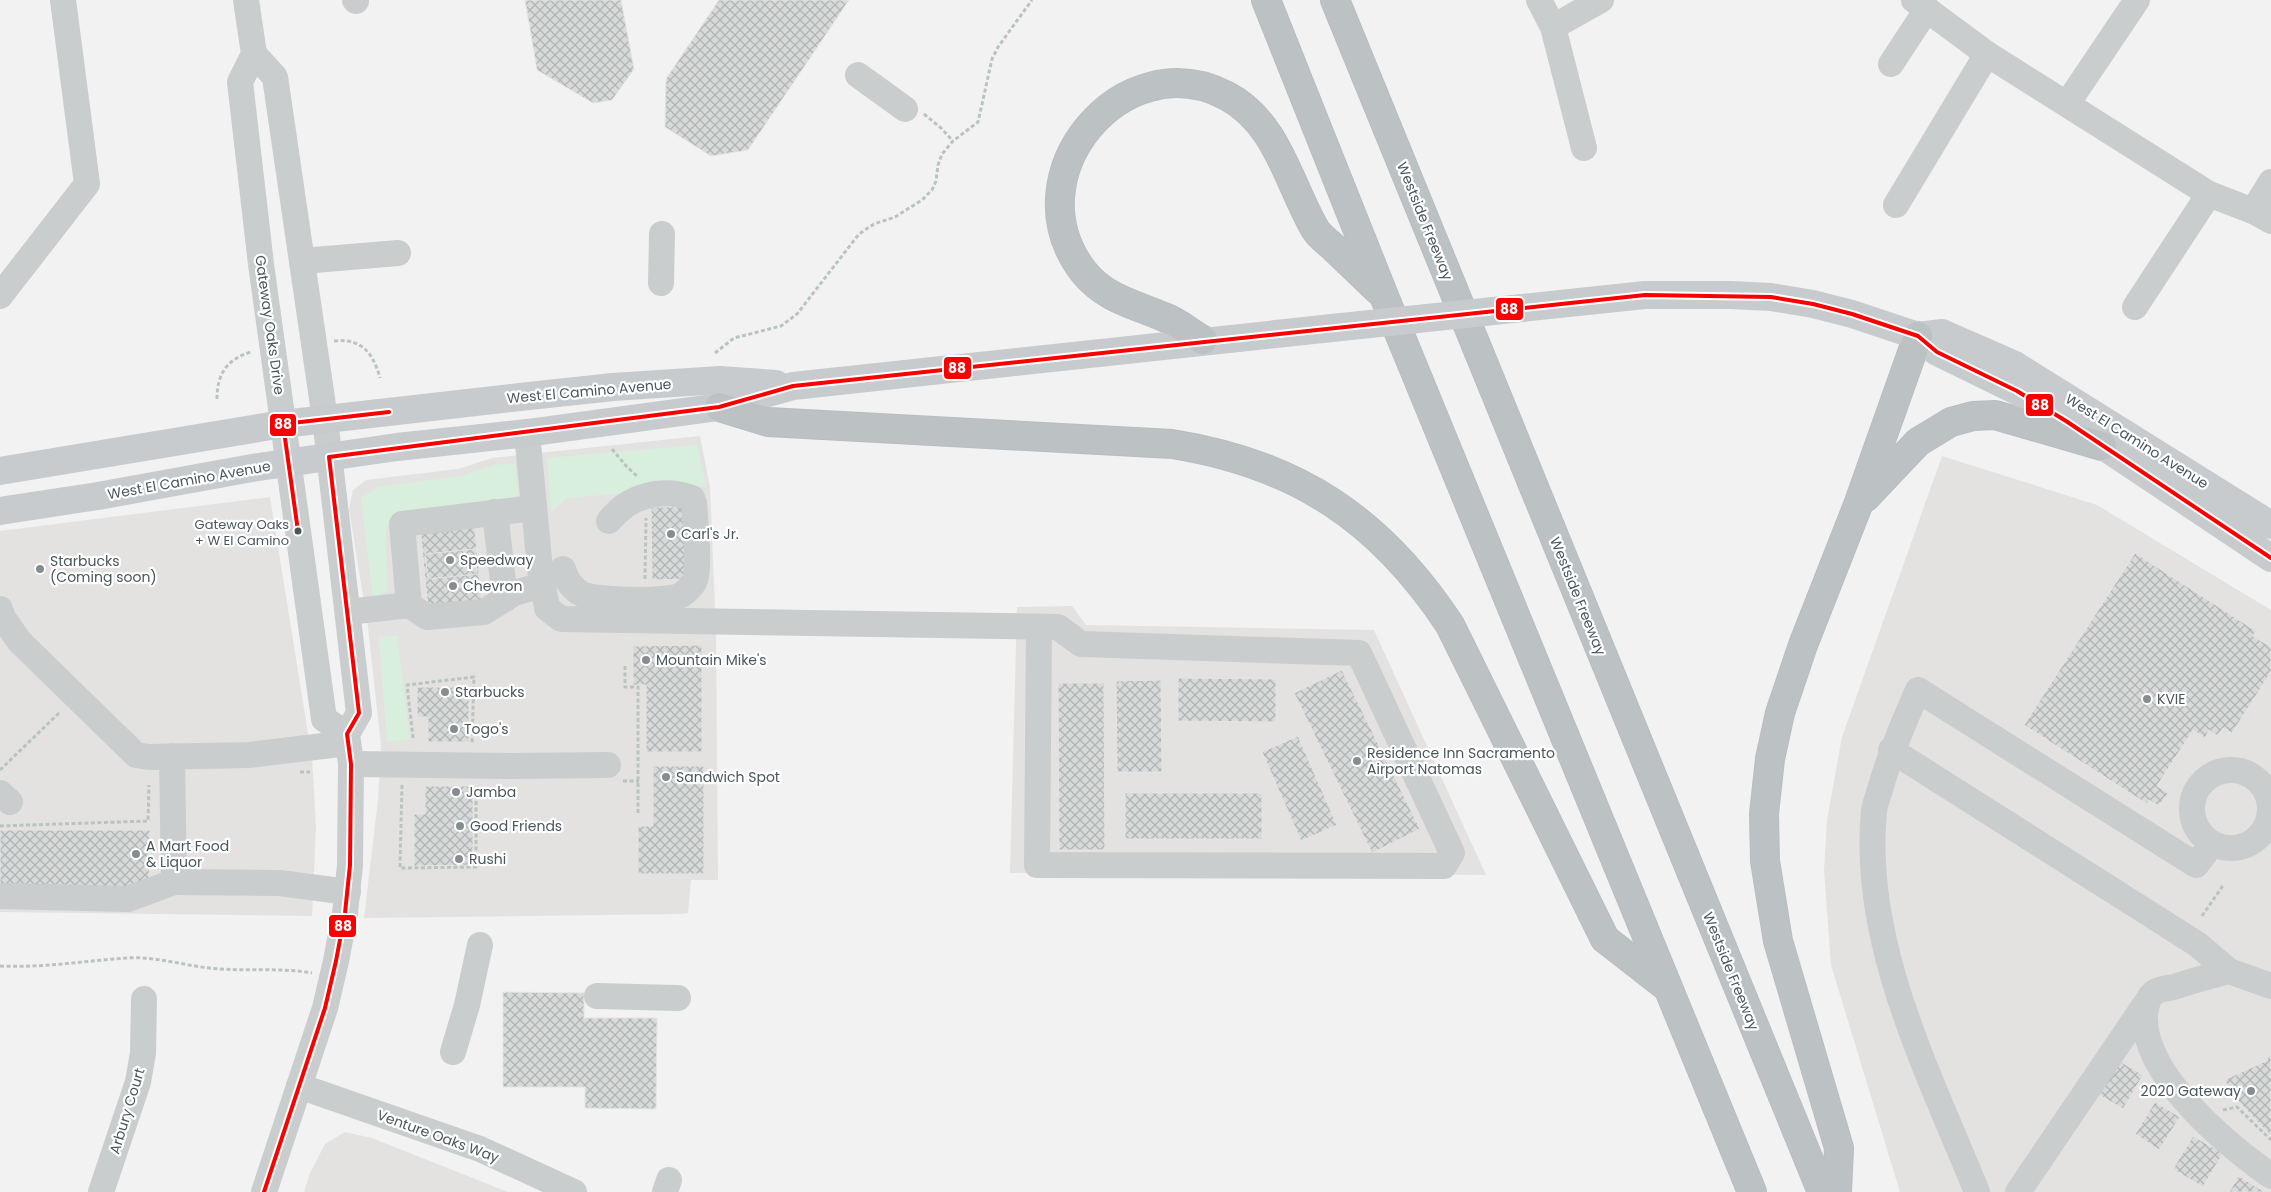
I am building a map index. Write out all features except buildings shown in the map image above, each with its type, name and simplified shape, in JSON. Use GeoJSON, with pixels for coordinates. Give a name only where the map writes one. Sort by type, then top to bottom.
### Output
{"type":"FeatureCollection","features":[{"type":"Feature","properties":{"kind":"highway"},"geometry":{"type":"LineString","coordinates":[[1266,0],[1384,296],[1752,1192]]}},
{"type":"Feature","properties":{"kind":"highway","name":"Westside Freeway"},"geometry":{"type":"LineString","coordinates":[[1336,0],[1822,1192]]}},
{"type":"Feature","properties":{"kind":"highway"},"geometry":{"type":"LineString","coordinates":[[1203,340],[1165,317],[1133,306],[1100,288],[1084,272],[1074,258],[1065,238],[1060,216],[1063,172],[1080,136],[1095,118],[1128,96],[1145,89],[1183,84],[1205,87],[1227,96],[1248,110],[1267,132],[1316,231],[1384,296]]}},
{"type":"Feature","properties":{"kind":"highway"},"geometry":{"type":"LineString","coordinates":[[1837,1192],[1839,1148],[1778,941],[1765,861],[1764,814],[1772,751],[1780,712],[1803,645],[1858,505],[1918,336]]}},
{"type":"Feature","properties":{"kind":"highway"},"geometry":{"type":"LineString","coordinates":[[719,407],[768,422],[1172,444],[1206,449],[1247,460],[1287,476],[1325,497],[1374,533],[1403,561],[1428,592],[1450,625],[1605,939],[1669,989]]}},
{"type":"Feature","properties":{"kind":"highway"},"geometry":{"type":"LineString","coordinates":[[1858,505],[1918,442],[1951,422],[1973,416],[1995,415],[2102,446]]}},
{"type":"Feature","properties":{"kind":"main road","name":"West El Camino Avenue"},"geometry":{"type":"LineString","coordinates":[[0,511],[397,447],[527,433],[719,407],[793,386],[1203,340],[1645,295],[1730,295],[1771,297],[1813,304],[1852,314],[1918,336],[1937,352],[2017,391],[2066,421],[2271,558]]}},
{"type":"Feature","properties":{"kind":"main road","name":"West El Camino Avenue"},"geometry":{"type":"LineString","coordinates":[[1918,336],[1942,333],[2013,364],[2271,525]]}},
{"type":"Feature","properties":{"kind":"main road","name":"West El Camino Avenue"},"geometry":{"type":"LineString","coordinates":[[0,471],[283,424],[623,386],[720,380],[793,386]]}},
{"type":"Feature","properties":{"kind":"street"},"geometry":{"type":"LineString","coordinates":[[0,296],[86,184],[63,0]]}},
{"type":"Feature","properties":{"kind":"street"},"geometry":{"type":"LineString","coordinates":[[246,0],[254,54],[275,77],[325,419],[360,713],[349,747],[352,817],[348,892],[332,977],[325,1008],[264,1192]]}},
{"type":"Feature","properties":{"kind":"street"},"geometry":{"type":"LineString","coordinates":[[1540,0],[1553,27],[1584,148]]}},
{"type":"Feature","properties":{"kind":"street"},"geometry":{"type":"LineString","coordinates":[[1553,27],[1601,0]]}},
{"type":"Feature","properties":{"kind":"street"},"geometry":{"type":"LineString","coordinates":[[2067,104],[2137,0]]}},
{"type":"Feature","properties":{"kind":"street"},"geometry":{"type":"LineString","coordinates":[[1891,64],[1921,5],[1987,54],[2209,194],[2262,216],[2271,182]]}},
{"type":"Feature","properties":{"kind":"street","name":"Gateway Oaks Drive"},"geometry":{"type":"LineString","coordinates":[[254,54],[240,82],[261,264],[324,719],[349,747]]}},
{"type":"Feature","properties":{"kind":"street"},"geometry":{"type":"LineString","coordinates":[[1896,205],[1987,54]]}},
{"type":"Feature","properties":{"kind":"street"},"geometry":{"type":"LineString","coordinates":[[858,75],[912,109]]}},
{"type":"Feature","properties":{"kind":"street"},"geometry":{"type":"LineString","coordinates":[[2135,307],[2209,194]]}},
{"type":"Feature","properties":{"kind":"street"},"geometry":{"type":"LineString","coordinates":[[661,283],[662,234]]}},
{"type":"Feature","properties":{"kind":"street"},"geometry":{"type":"LineString","coordinates":[[302,261],[398,253]]}},
{"type":"Feature","properties":{"kind":"street"},"geometry":{"type":"LineString","coordinates":[[527,433],[534,508],[547,608],[561,619],[1058,627],[1081,644],[1359,654],[1452,853],[1444,866],[1038,865],[1039,627]]}},
{"type":"Feature","properties":{"kind":"street"},"geometry":{"type":"LineString","coordinates":[[563,568],[570,585],[585,596],[650,599],[680,596],[695,580],[694,503],[692,498],[680,494],[646,496],[626,504],[609,522]]}},
{"type":"Feature","properties":{"kind":"street"},"geometry":{"type":"LineString","coordinates":[[409,605],[402,524],[534,508]]}},
{"type":"Feature","properties":{"kind":"street"},"geometry":{"type":"LineString","coordinates":[[495,512],[505,599]]}},
{"type":"Feature","properties":{"kind":"street"},"geometry":{"type":"LineString","coordinates":[[348,612],[409,605],[427,617],[484,612],[514,593],[543,585]]}},
{"type":"Feature","properties":{"kind":"street"},"geometry":{"type":"LineString","coordinates":[[0,609],[3,618],[20,642],[124,745],[136,754],[172,756],[249,755],[349,747],[483,773],[608,765]]}},
{"type":"Feature","properties":{"kind":"street"},"geometry":{"type":"LineString","coordinates":[[1977,1192],[1910,1025],[1887,955],[1879,921],[1874,875],[1874,810],[1891,750],[1918,690],[2196,864],[2212,844]]}},
{"type":"Feature","properties":{"kind":"street"},"geometry":{"type":"LineString","coordinates":[[1891,750],[2198,944],[2229,971],[2271,986]]}},
{"type":"Feature","properties":{"kind":"street"},"geometry":{"type":"LineString","coordinates":[[172,756],[174,882]]}},
{"type":"Feature","properties":{"kind":"street"},"geometry":{"type":"LineString","coordinates":[[2230,769],[2243,771],[2254,777],[2263,786],[2270,799],[2267,824],[2260,835],[2250,843],[2238,847],[2225,848],[2212,844],[2202,836],[2194,825],[2191,812],[2192,800],[2197,788],[2206,778],[2217,772],[2230,769]]}},
{"type":"Feature","properties":{"kind":"street"},"geometry":{"type":"LineString","coordinates":[[0,896],[128,899],[174,882],[280,883],[348,892]]}},
{"type":"Feature","properties":{"kind":"street"},"geometry":{"type":"LineString","coordinates":[[453,1052],[467,1005],[480,945]]}},
{"type":"Feature","properties":{"kind":"street"},"geometry":{"type":"LineString","coordinates":[[2018,1192],[2154,992],[2229,971]]}},
{"type":"Feature","properties":{"kind":"street"},"geometry":{"type":"LineString","coordinates":[[597,996],[678,998]]}},
{"type":"Feature","properties":{"kind":"street","name":"Arbury Court"},"geometry":{"type":"LineString","coordinates":[[101,1192],[138,1082],[143,1053],[144,999]]}},
{"type":"Feature","properties":{"kind":"street"},"geometry":{"type":"LineString","coordinates":[[2146,1003],[2145,1027],[2153,1053],[2176,1087],[2197,1114],[2218,1135],[2271,1176]]}},
{"type":"Feature","properties":{"kind":"street","name":"Venture Oaks Way"},"geometry":{"type":"LineString","coordinates":[[299,1086],[480,1149],[574,1192]]}},
{"type":"Feature","properties":{"kind":"path"},"geometry":{"type":"LineString","coordinates":[[715,353],[734,338],[781,326],[797,314],[859,234],[874,224],[896,217],[922,200],[932,190],[942,154],[953,141],[970,130],[978,122],[992,58],[1032,0]]}},
{"type":"Feature","properties":{"kind":"path"},"geometry":{"type":"LineString","coordinates":[[912,109],[941,128],[953,141]]}},
{"type":"Feature","properties":{"kind":"path"},"geometry":{"type":"LineString","coordinates":[[332,341],[352,341],[362,346],[371,355],[380,378]]}},
{"type":"Feature","properties":{"kind":"path"},"geometry":{"type":"LineString","coordinates":[[218,399],[218,387],[222,371],[238,357],[253,352]]}},
{"type":"Feature","properties":{"kind":"path"},"geometry":{"type":"LineString","coordinates":[[612,449],[626,468],[646,484],[644,582],[652,582]]}},
{"type":"Feature","properties":{"kind":"path"},"geometry":{"type":"LineString","coordinates":[[625,666],[625,687],[638,687],[638,814]]}},
{"type":"Feature","properties":{"kind":"path"},"geometry":{"type":"LineString","coordinates":[[402,780],[400,868],[476,867],[483,773],[488,747],[472,746],[474,677],[407,685],[413,738]]}},
{"type":"Feature","properties":{"kind":"path"},"geometry":{"type":"LineString","coordinates":[[0,770],[59,713]]}},
{"type":"Feature","properties":{"kind":"path"},"geometry":{"type":"LineString","coordinates":[[2202,916],[2224,884]]}},
{"type":"Feature","properties":{"kind":"path"},"geometry":{"type":"LineString","coordinates":[[0,966],[63,965],[127,958],[156,960],[210,969],[290,970],[332,977]]}},
{"type":"Feature","properties":{"kind":"path"},"geometry":{"type":"LineString","coordinates":[[2219,1112],[2237,1107],[2271,1140]]}},
{"type":"Feature","properties":{"kind":"shaded area"},"geometry":{"type":"Polygon","coordinates":[[[700,436],[710,487],[716,632],[718,880],[691,880],[688,913],[681,914],[364,918],[378,800],[381,746],[368,627],[349,509],[353,490],[366,480],[458,469],[492,458],[700,436]]]}},
{"type":"Feature","properties":{"kind":"shaded area"},"geometry":{"type":"Polygon","coordinates":[[[1942,456],[2097,505],[2271,610],[2271,1192],[1900,1192],[1831,965],[1824,870],[1827,820],[1842,737],[1942,456]]]}},
{"type":"Feature","properties":{"kind":"shaded area"},"geometry":{"type":"Polygon","coordinates":[[[270,497],[312,758],[316,826],[312,916],[0,912],[0,531],[270,497]]]}},
{"type":"Feature","properties":{"kind":"shaded area"},"geometry":{"type":"Polygon","coordinates":[[[1072,606],[1086,625],[1374,630],[1486,875],[1010,873],[1017,607],[1072,606]]]}},
{"type":"Feature","properties":{"kind":"shaded area"},"geometry":{"type":"Polygon","coordinates":[[[345,1132],[372,1138],[508,1192],[304,1192],[310,1173],[325,1144],[345,1132]]]}},
{"type":"Feature","properties":{"kind":"green space"},"geometry":{"type":"Polygon","coordinates":[[[697,445],[706,486],[567,498],[551,512],[547,458],[697,445]]]}},
{"type":"Feature","properties":{"kind":"green space"},"geometry":{"type":"Polygon","coordinates":[[[515,463],[518,494],[514,502],[391,519],[386,529],[387,592],[373,599],[361,498],[378,487],[461,476],[495,465],[515,463]]]}},
{"type":"Feature","properties":{"kind":"green space"},"geometry":{"type":"Polygon","coordinates":[[[397,636],[410,740],[387,741],[379,637],[397,636]]]}},
{"type":"Feature","properties":{"kind":"transit line","name":"88"},"geometry":{"type":"LineString","coordinates":[[264,1192],[325,1008],[345,913],[350,865],[351,764],[347,734],[359,713],[329,457],[719,407],[793,386],[1645,295],[1771,297],[1813,304],[1852,314],[1918,336],[1937,352],[2017,391],[2066,421],[2271,558]]}},
{"type":"Feature","properties":{"kind":"transit line","name":"88"},"geometry":{"type":"LineString","coordinates":[[298,531],[283,424],[389,412]]}},
{"type":"Feature","properties":{"kind":"place","name":"Gateway Oaks + W El Camino"},"geometry":{"type":"Point","coordinates":[298,531]}},
{"type":"Feature","properties":{"kind":"place","name":"Carl's Jr."},"geometry":{"type":"Point","coordinates":[671,534]}},
{"type":"Feature","properties":{"kind":"place","name":"Speedway"},"geometry":{"type":"Point","coordinates":[450,560]}},
{"type":"Feature","properties":{"kind":"place","name":"Starbucks (Coming soon)"},"geometry":{"type":"Point","coordinates":[40,569]}},
{"type":"Feature","properties":{"kind":"place","name":"Chevron"},"geometry":{"type":"Point","coordinates":[453,586]}},
{"type":"Feature","properties":{"kind":"place","name":"Mountain Mike's"},"geometry":{"type":"Point","coordinates":[646,660]}},
{"type":"Feature","properties":{"kind":"place","name":"Starbucks"},"geometry":{"type":"Point","coordinates":[445,692]}},
{"type":"Feature","properties":{"kind":"place","name":"KVIE"},"geometry":{"type":"Point","coordinates":[2147,699]}},
{"type":"Feature","properties":{"kind":"place","name":"Togo's"},"geometry":{"type":"Point","coordinates":[454,729]}},
{"type":"Feature","properties":{"kind":"place","name":"Residence Inn Sacramento Airport Natomas"},"geometry":{"type":"Point","coordinates":[1357,761]}},
{"type":"Feature","properties":{"kind":"place","name":"Sandwich Spot"},"geometry":{"type":"Point","coordinates":[666,777]}},
{"type":"Feature","properties":{"kind":"place","name":"Jamba"},"geometry":{"type":"Point","coordinates":[456,792]}},
{"type":"Feature","properties":{"kind":"place","name":"Good Friends"},"geometry":{"type":"Point","coordinates":[460,826]}},
{"type":"Feature","properties":{"kind":"place","name":"A Mart Food & Liquor"},"geometry":{"type":"Point","coordinates":[136,854]}},
{"type":"Feature","properties":{"kind":"place","name":"Rushi"},"geometry":{"type":"Point","coordinates":[459,859]}},
{"type":"Feature","properties":{"kind":"place","name":"2020 Gateway"},"geometry":{"type":"Point","coordinates":[2251,1091]}}]}
